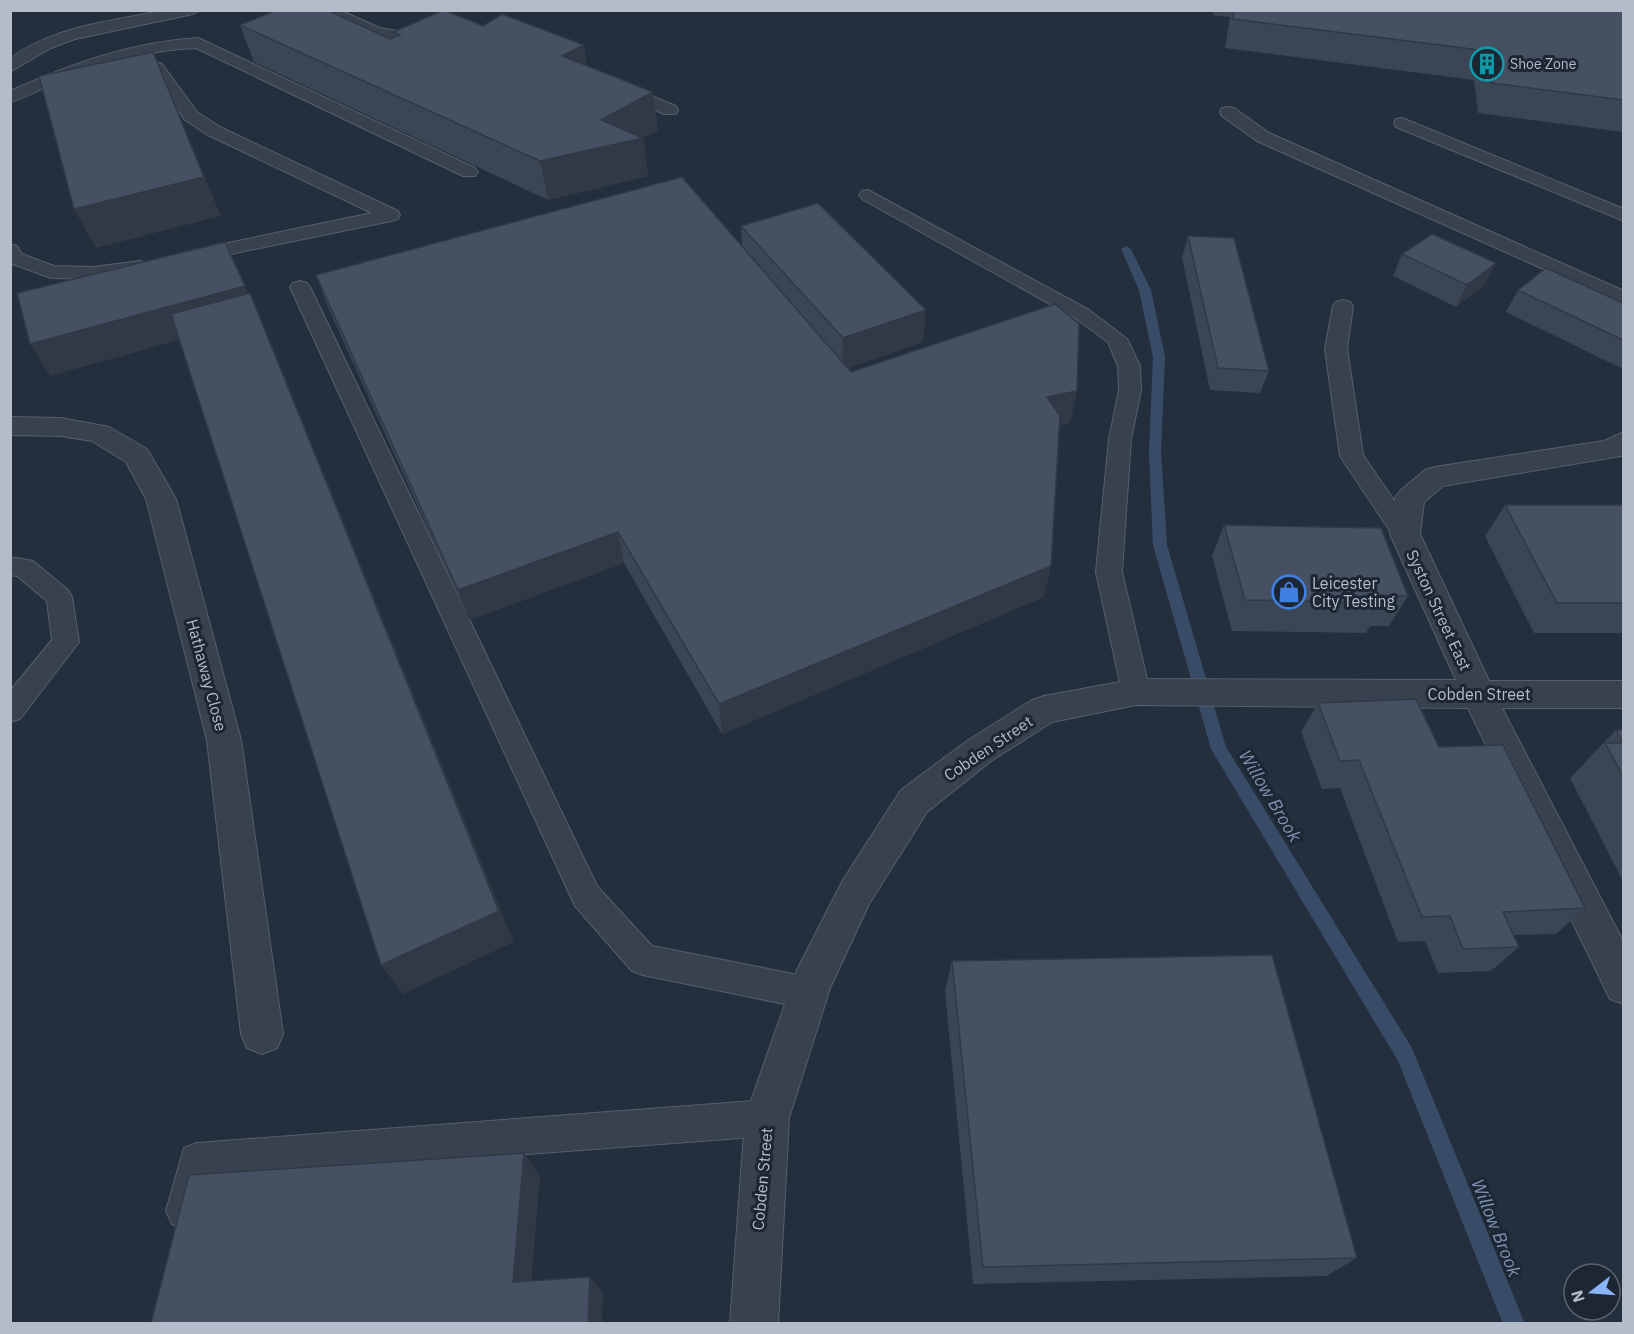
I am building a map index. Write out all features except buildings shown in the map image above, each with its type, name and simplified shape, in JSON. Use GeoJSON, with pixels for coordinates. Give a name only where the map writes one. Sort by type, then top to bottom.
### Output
{"type":"FeatureCollection","features":[{"type":"Feature","properties":{"kind":"street","name":"Hathaway Close"},"geometry":{"type":"LineString","coordinates":[[10,426],[61,427],[99,433],[137,456],[161,499],[224,740],[262,1034]]}},
{"type":"Feature","properties":{"kind":"street","name":"Syston Street East"},"geometry":{"type":"LineString","coordinates":[[1623,441],[1611,448],[1435,477],[1410,498],[1389,534],[1478,693],[1623,985]]}},
{"type":"Feature","properties":{"kind":"street","name":"Cobden Street"},"geometry":{"type":"LineString","coordinates":[[754,1323],[767,1118],[809,993],[856,892],[914,801],[978,751],[1044,710],[1136,692],[1623,695]]}},
{"type":"Feature","properties":{"kind":"lane"},"geometry":{"type":"LineString","coordinates":[[10,67],[38,48],[77,34],[193,10]]}},
{"type":"Feature","properties":{"kind":"lane"},"geometry":{"type":"LineString","coordinates":[[328,10],[339,18],[371,29],[412,38],[443,36]]}},
{"type":"Feature","properties":{"kind":"lane"},"geometry":{"type":"LineString","coordinates":[[10,97],[108,57],[173,43],[198,43],[469,172]]}},
{"type":"Feature","properties":{"kind":"lane"},"geometry":{"type":"LineString","coordinates":[[10,250],[14,258],[51,272],[93,273],[167,261],[391,215],[214,131],[191,116],[156,67]]}},
{"type":"Feature","properties":{"kind":"lane"},"geometry":{"type":"LineString","coordinates":[[607,83],[670,110]]}},
{"type":"Feature","properties":{"kind":"lane"},"geometry":{"type":"LineString","coordinates":[[1228,112],[1263,137],[1623,298]]}},
{"type":"Feature","properties":{"kind":"lane"},"geometry":{"type":"LineString","coordinates":[[1402,123],[1623,216]]}},
{"type":"Feature","properties":{"kind":"lane"},"geometry":{"type":"LineString","coordinates":[[867,195],[1082,314],[1117,339],[1129,366],[1130,390],[1120,439],[1109,572],[1136,692]]}},
{"type":"Feature","properties":{"kind":"lane"},"geometry":{"type":"LineString","coordinates":[[300,287],[586,896],[643,960],[809,993]]}},
{"type":"Feature","properties":{"kind":"lane"},"geometry":{"type":"LineString","coordinates":[[1343,306],[1336,349],[1352,456],[1389,534]]}},
{"type":"Feature","properties":{"kind":"lane"},"geometry":{"type":"LineString","coordinates":[[10,566],[24,568],[59,597],[66,642],[10,711]]}},
{"type":"Feature","properties":{"kind":"lane"},"geometry":{"type":"LineString","coordinates":[[178,1242],[197,1161],[767,1118]]}},
{"type":"Feature","properties":{"kind":"waterway","name":"Willow Brook"},"geometry":{"type":"LineString","coordinates":[[1126,249],[1145,290],[1159,357],[1155,452],[1160,545],[1219,749],[1405,1055],[1514,1324]]}},
{"type":"Feature","properties":{"kind":"place","name":"Shoe Zone"},"geometry":{"type":"Point","coordinates":[1487,64]}},
{"type":"Feature","properties":{"kind":"place","name":"Leicester City Testing"},"geometry":{"type":"Point","coordinates":[1289,592]}}]}
